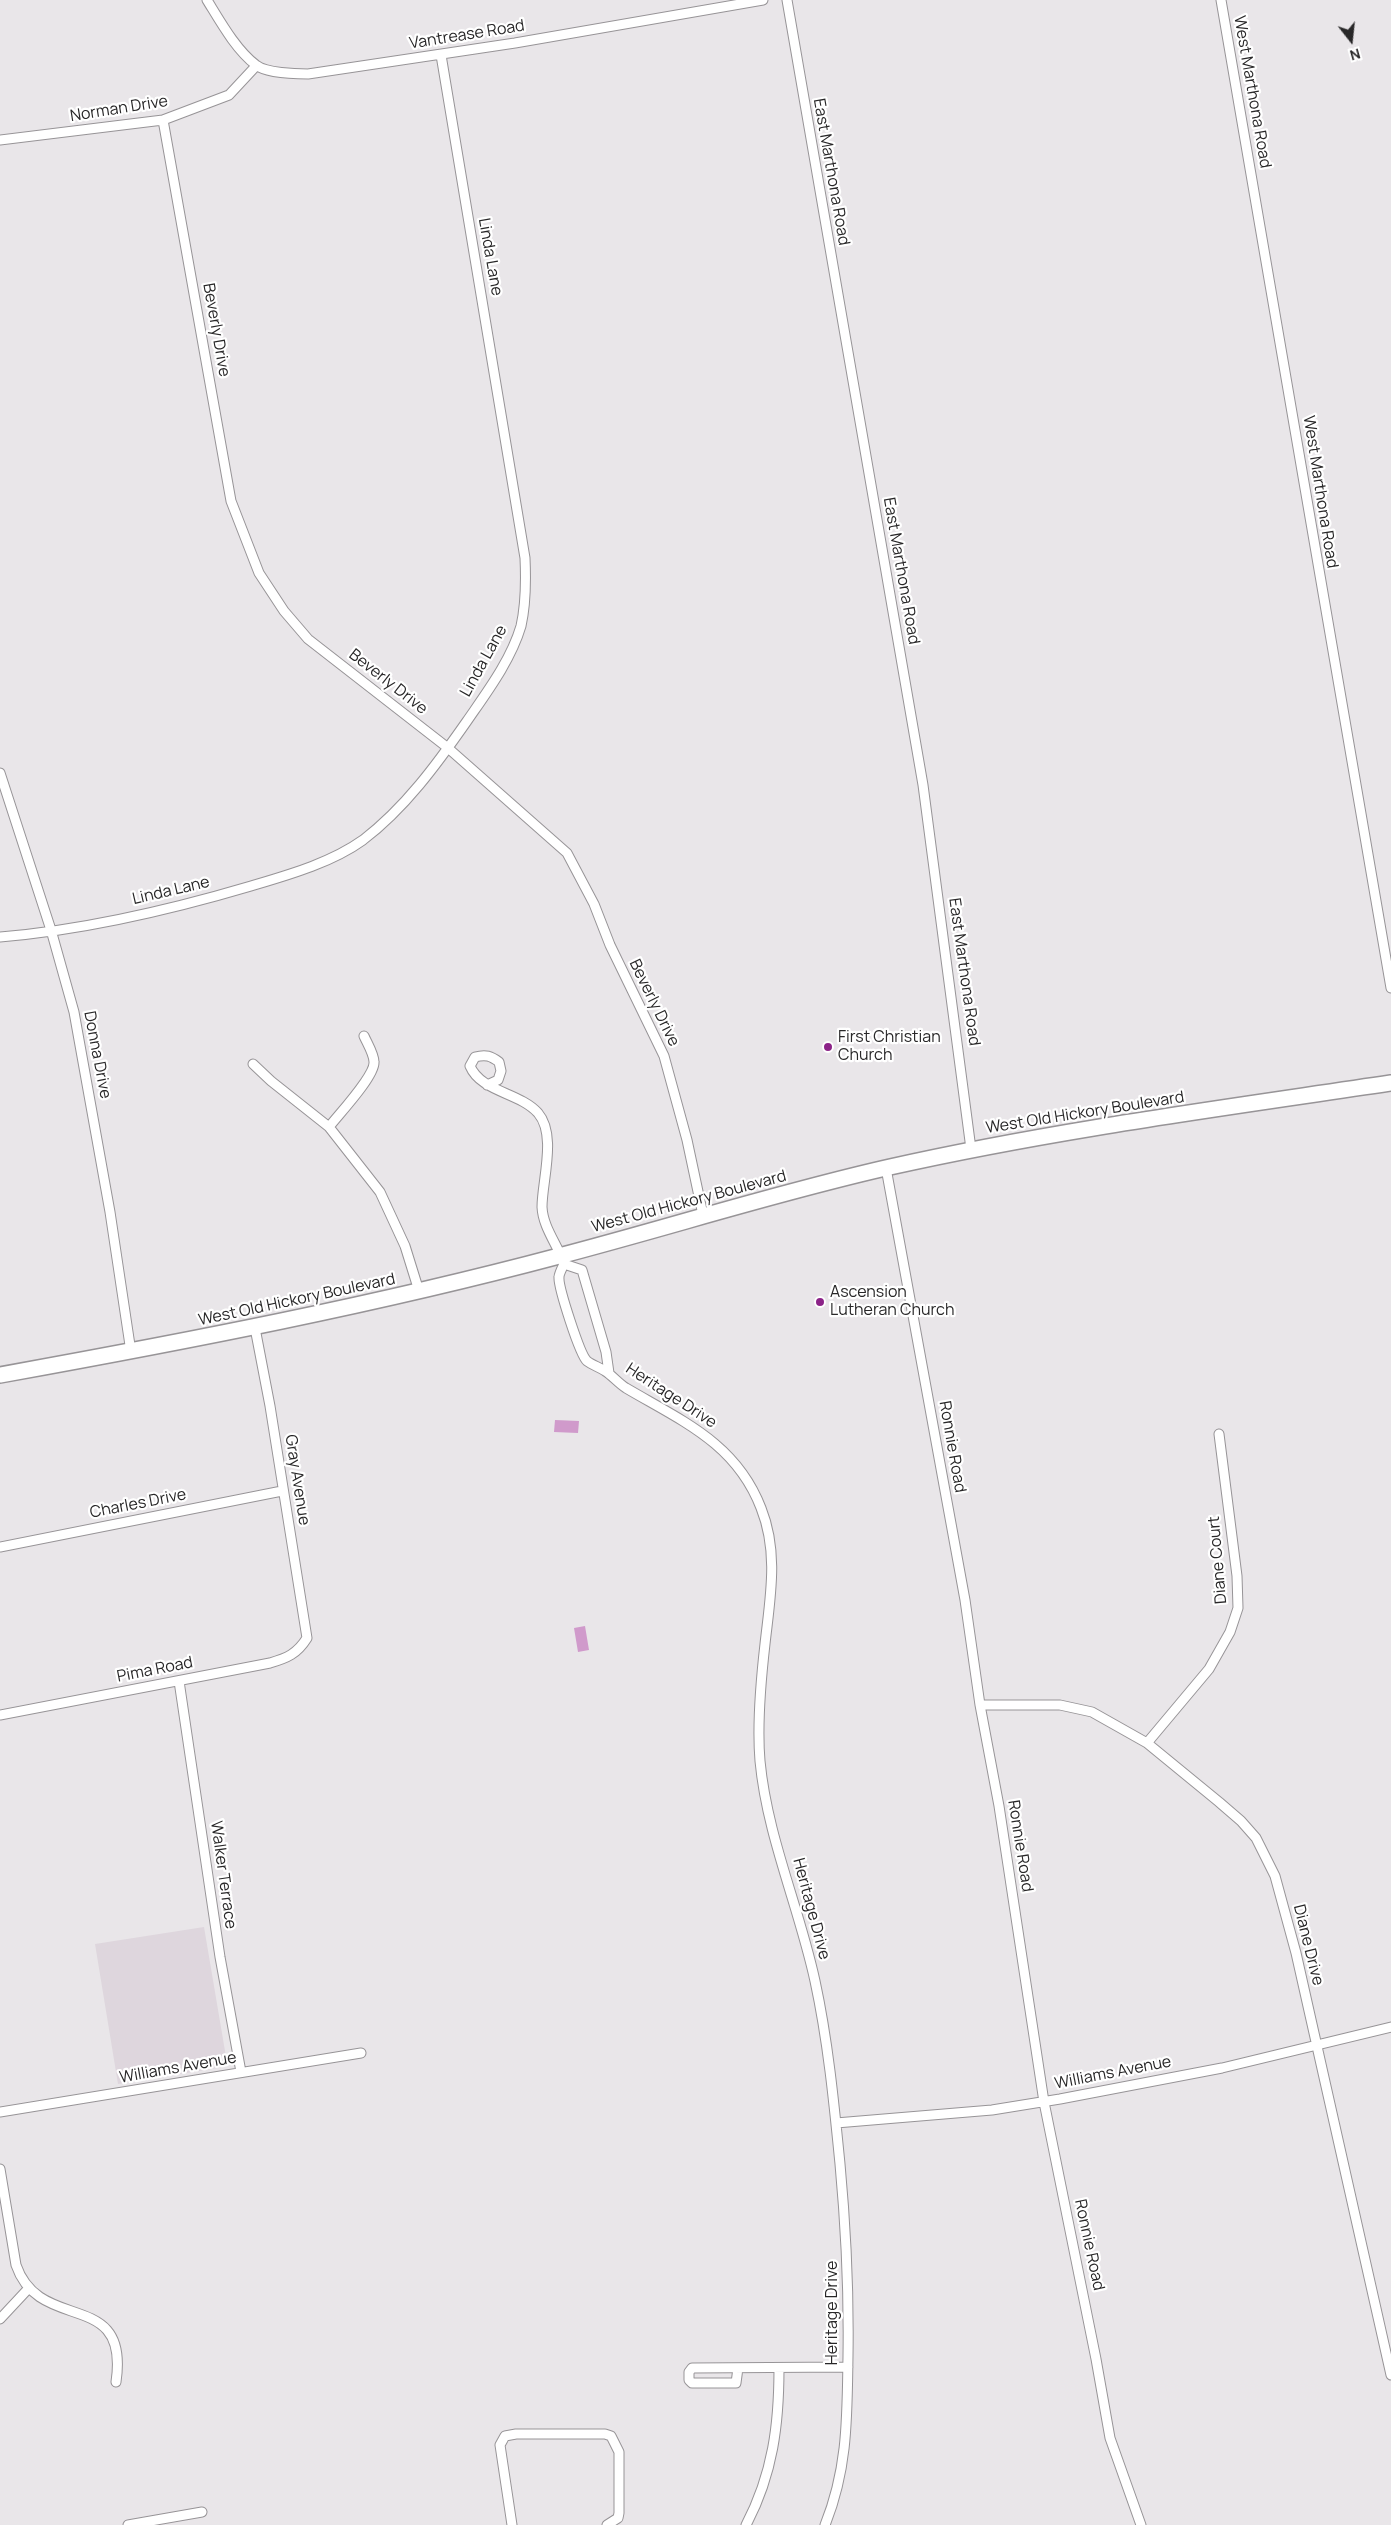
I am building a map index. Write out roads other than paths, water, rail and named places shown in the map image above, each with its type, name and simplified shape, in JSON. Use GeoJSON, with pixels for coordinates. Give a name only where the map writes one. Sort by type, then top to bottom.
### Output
{"type":"FeatureCollection","features":[{"type":"Feature","properties":{"kind":"main road","name":"West Old Hickory Boulevard"},"geometry":{"type":"LineString","coordinates":[[0,1376],[255,1328],[562,1260],[703,1215],[886,1168],[972,1149],[1391,1083]]}},
{"type":"Feature","properties":{"kind":"street"},"geometry":{"type":"LineString","coordinates":[[207,0],[226,32],[256,66]]}},
{"type":"Feature","properties":{"kind":"street","name":"Vantrease Road"},"geometry":{"type":"LineString","coordinates":[[256,66],[289,74],[308,74],[441,55],[762,0]]}},
{"type":"Feature","properties":{"kind":"street","name":"East Marthona Road"},"geometry":{"type":"LineString","coordinates":[[787,0],[924,795],[972,1149]]}},
{"type":"Feature","properties":{"kind":"street","name":"West Marthona Road"},"geometry":{"type":"LineString","coordinates":[[1221,0],[1391,988]]}},
{"type":"Feature","properties":{"kind":"street","name":"Linda Lane"},"geometry":{"type":"LineString","coordinates":[[0,937],[51,930],[173,908],[269,881],[310,866],[361,841],[380,826],[425,778],[479,704],[515,642],[524,609],[526,579],[522,532],[441,55]]}},
{"type":"Feature","properties":{"kind":"street","name":"Norman Drive"},"geometry":{"type":"LineString","coordinates":[[0,140],[163,120],[229,95],[256,66]]}},
{"type":"Feature","properties":{"kind":"street","name":"Beverly Drive"},"geometry":{"type":"LineString","coordinates":[[163,120],[231,501],[259,573],[284,610],[308,639],[448,748],[567,853],[594,904],[610,945],[664,1056],[703,1215]]}},
{"type":"Feature","properties":{"kind":"street","name":"Donna Drive"},"geometry":{"type":"LineString","coordinates":[[0,773],[51,930],[74,1012],[110,1212],[131,1352]]}},
{"type":"Feature","properties":{"kind":"street"},"geometry":{"type":"LineString","coordinates":[[329,1127],[362,1087],[372,1070],[374,1062],[364,1036]]}},
{"type":"Feature","properties":{"kind":"street"},"geometry":{"type":"LineString","coordinates":[[253,1064],[271,1081],[329,1127],[380,1192],[405,1246],[419,1292]]}},
{"type":"Feature","properties":{"kind":"street"},"geometry":{"type":"LineString","coordinates":[[487,1085],[507,1092],[538,1113],[546,1131],[547,1153],[542,1208],[546,1226],[562,1260]]}},
{"type":"Feature","properties":{"kind":"street","name":"Ronnie Road"},"geometry":{"type":"LineString","coordinates":[[886,1168],[965,1600],[980,1704],[999,1806],[1044,2102],[1110,2438],[1141,2525]]}},
{"type":"Feature","properties":{"kind":"street","name":"Heritage Drive"},"geometry":{"type":"LineString","coordinates":[[609,1373],[606,1352],[582,1270],[562,1260],[558,1276],[573,1330],[584,1359],[609,1373],[621,1385],[693,1426],[719,1446],[752,1488],[765,1519],[770,1542],[772,1589],[764,1648],[760,1761],[770,1821],[814,1979],[827,2048],[846,2222],[848,2367],[845,2457],[837,2490],[825,2525]]}},
{"type":"Feature","properties":{"kind":"street","name":"Gray Avenue"},"geometry":{"type":"LineString","coordinates":[[255,1328],[270,1406],[282,1491],[307,1638]]}},
{"type":"Feature","properties":{"kind":"street","name":"Diane Court"},"geometry":{"type":"LineString","coordinates":[[1147,1744],[1209,1669],[1230,1632],[1238,1608],[1237,1576],[1219,1434]]}},
{"type":"Feature","properties":{"kind":"street","name":"Charles Drive"},"geometry":{"type":"LineString","coordinates":[[0,1547],[282,1491]]}},
{"type":"Feature","properties":{"kind":"street","name":"Pima Road"},"geometry":{"type":"LineString","coordinates":[[0,1714],[179,1681],[286,1658],[299,1651],[307,1638]]}},
{"type":"Feature","properties":{"kind":"street","name":"Walker Terrace"},"geometry":{"type":"LineString","coordinates":[[179,1681],[220,1957],[241,2072]]}},
{"type":"Feature","properties":{"kind":"street","name":"Diane Drive"},"geometry":{"type":"LineString","coordinates":[[980,1704],[1060,1705],[1092,1712],[1147,1744],[1219,1802],[1256,1838],[1275,1876],[1297,1957],[1391,2376]]}},
{"type":"Feature","properties":{"kind":"street","name":"Williams Avenue"},"geometry":{"type":"LineString","coordinates":[[836,2123],[992,2110],[1044,2102],[1222,2068],[1391,2028]]}},
{"type":"Feature","properties":{"kind":"street","name":"Williams Avenue"},"geometry":{"type":"LineString","coordinates":[[0,2112],[361,2053]]}},
{"type":"Feature","properties":{"kind":"street"},"geometry":{"type":"LineString","coordinates":[[0,2169],[16,2265],[21,2278],[28,2289],[55,2306],[93,2318],[105,2328],[114,2340],[119,2362],[116,2382]]}},
{"type":"Feature","properties":{"kind":"street"},"geometry":{"type":"LineString","coordinates":[[0,2319],[28,2289]]}},
{"type":"Feature","properties":{"kind":"street"},"geometry":{"type":"LineString","coordinates":[[738,2368],[736,2383],[692,2383],[689,2380],[689,2372],[692,2368],[848,2367]]}},
{"type":"Feature","properties":{"kind":"street"},"geometry":{"type":"LineString","coordinates":[[746,2525],[762,2493],[772,2458],[778,2420],[779,2368]]}},
{"type":"Feature","properties":{"kind":"street"},"geometry":{"type":"LineString","coordinates":[[512,2525],[500,2445],[505,2436],[516,2434],[605,2434],[611,2436],[619,2452],[619,2512],[618,2518],[607,2525]]}},
{"type":"Feature","properties":{"kind":"street"},"geometry":{"type":"LineString","coordinates":[[128,2525],[202,2512]]}},
{"type":"Feature","properties":{"kind":"place","name":"First Christian Church"},"geometry":{"type":"Point","coordinates":[828,1047]}},
{"type":"Feature","properties":{"kind":"place","name":"Ascension Lutheran Church"},"geometry":{"type":"Point","coordinates":[820,1302]}}]}
